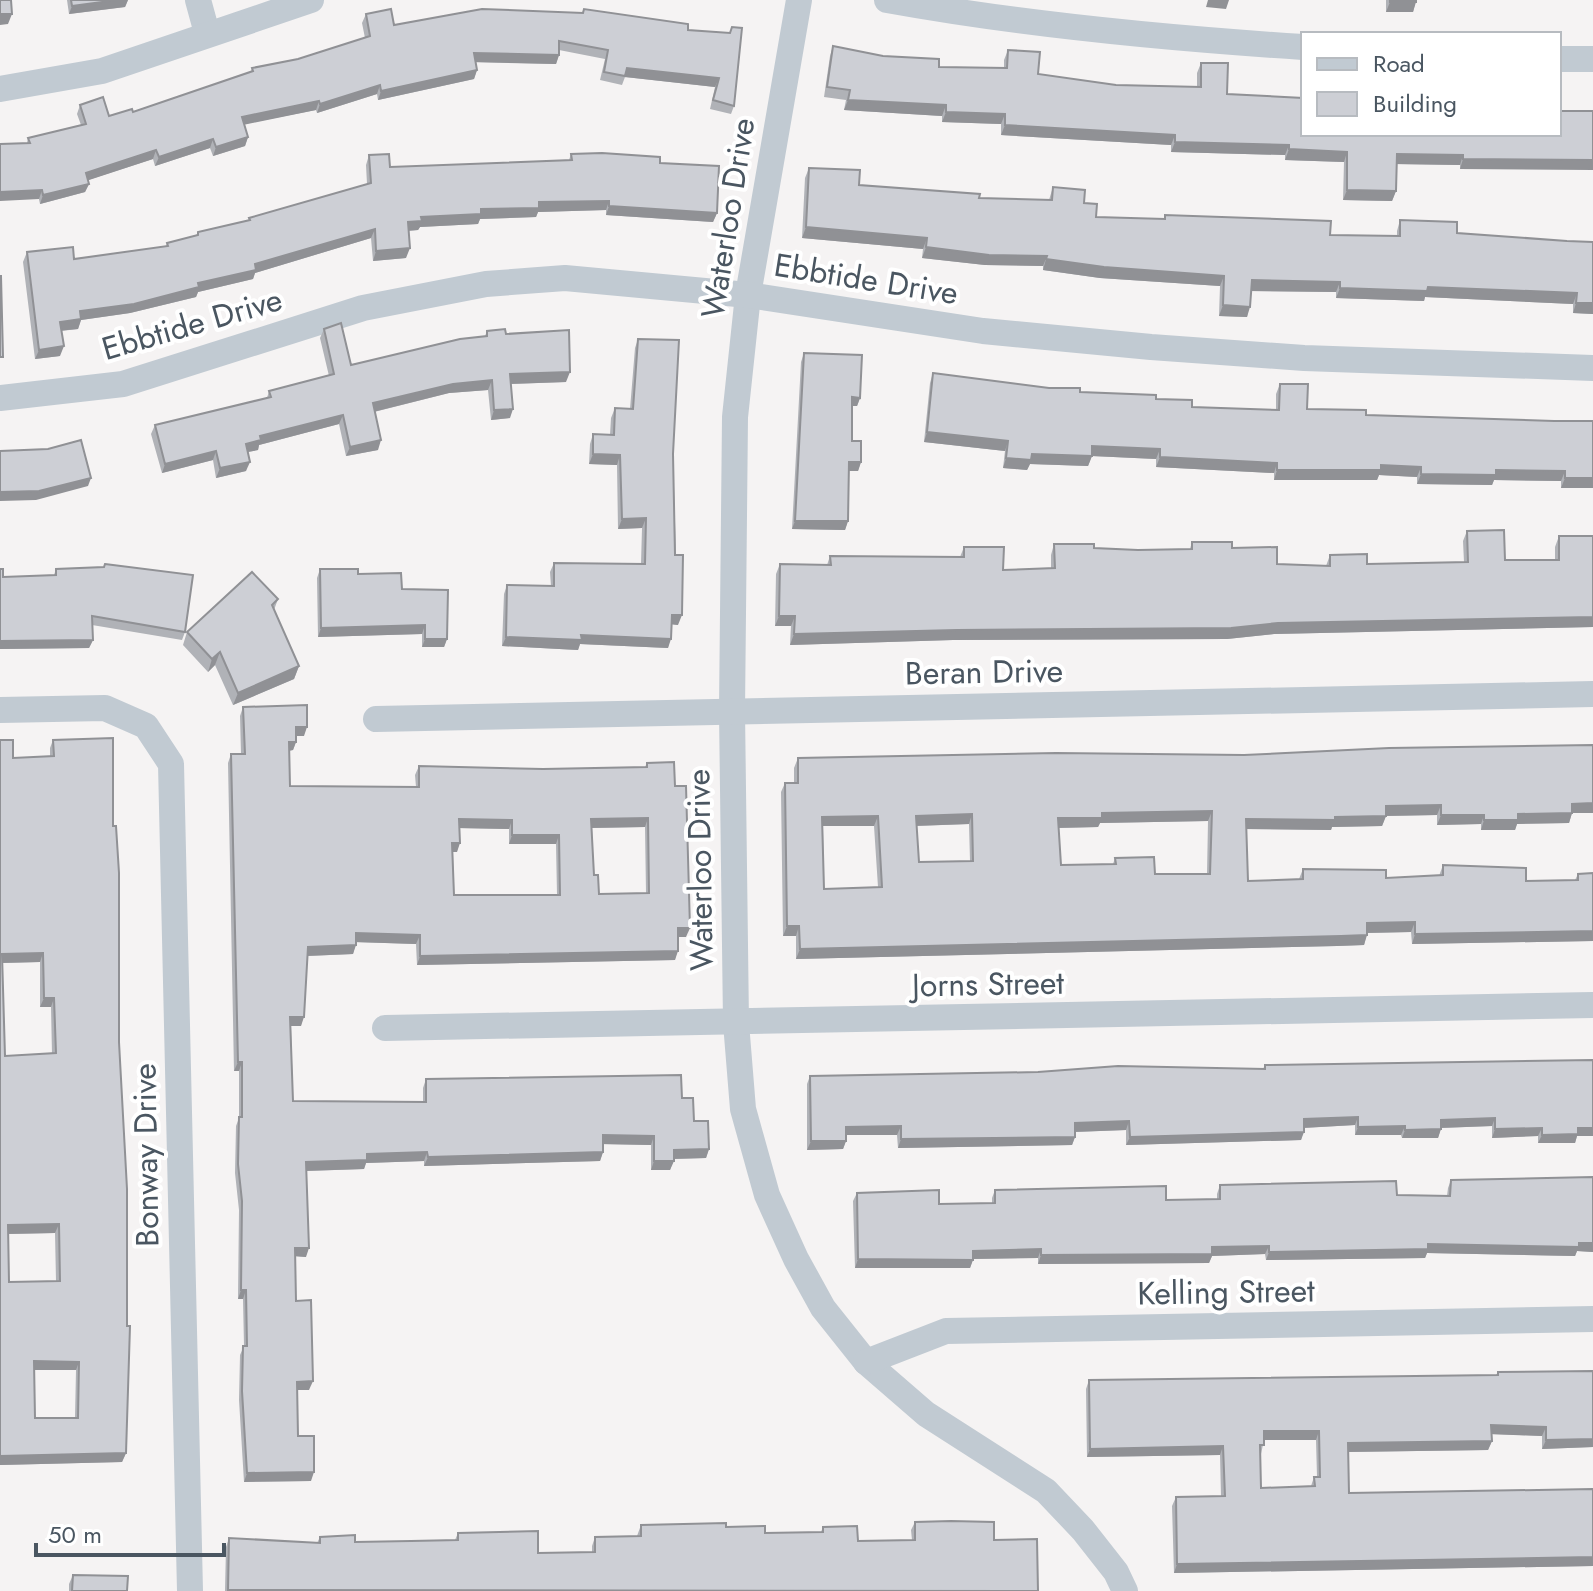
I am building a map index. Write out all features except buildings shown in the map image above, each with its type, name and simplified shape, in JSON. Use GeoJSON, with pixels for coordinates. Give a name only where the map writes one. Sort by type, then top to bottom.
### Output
{"type":"FeatureCollection","features":[{"type":"Feature","properties":{"kind":"street"},"geometry":{"type":"LineString","coordinates":[[198,0],[207,33]]}},
{"type":"Feature","properties":{"kind":"street"},"geometry":{"type":"LineString","coordinates":[[0,89],[102,71],[311,0]]}},
{"type":"Feature","properties":{"kind":"street","name":"Waterloo Drive"},"geometry":{"type":"LineString","coordinates":[[799,0],[748,295],[734,431],[732,711],[736,1023],[743,1109],[767,1195],[823,1308],[866,1362],[926,1414],[1046,1491],[1083,1530],[1116,1572],[1125,1591]]}},
{"type":"Feature","properties":{"kind":"street"},"geometry":{"type":"LineString","coordinates":[[887,0],[973,16],[1171,39],[1301,47]]}},
{"type":"Feature","properties":{"kind":"street"},"geometry":{"type":"LineString","coordinates":[[1561,59],[1593,59]]}},
{"type":"Feature","properties":{"kind":"street","name":"Ebbtide Drive"},"geometry":{"type":"LineString","coordinates":[[0,398],[123,384],[363,308],[486,284],[565,278],[748,295],[983,331],[1151,347],[1304,358],[1593,368]]}},
{"type":"Feature","properties":{"kind":"street","name":"Beran Drive"},"geometry":{"type":"LineString","coordinates":[[376,719],[1593,694]]}},
{"type":"Feature","properties":{"kind":"street","name":"Bonway Drive"},"geometry":{"type":"LineString","coordinates":[[0,710],[105,708],[146,726],[171,764],[190,1591]]}},
{"type":"Feature","properties":{"kind":"street","name":"Jorns Street"},"geometry":{"type":"LineString","coordinates":[[385,1028],[1593,1005]]}},
{"type":"Feature","properties":{"kind":"street","name":"Kelling Street"},"geometry":{"type":"LineString","coordinates":[[866,1362],[946,1331],[1593,1319]]}}]}
